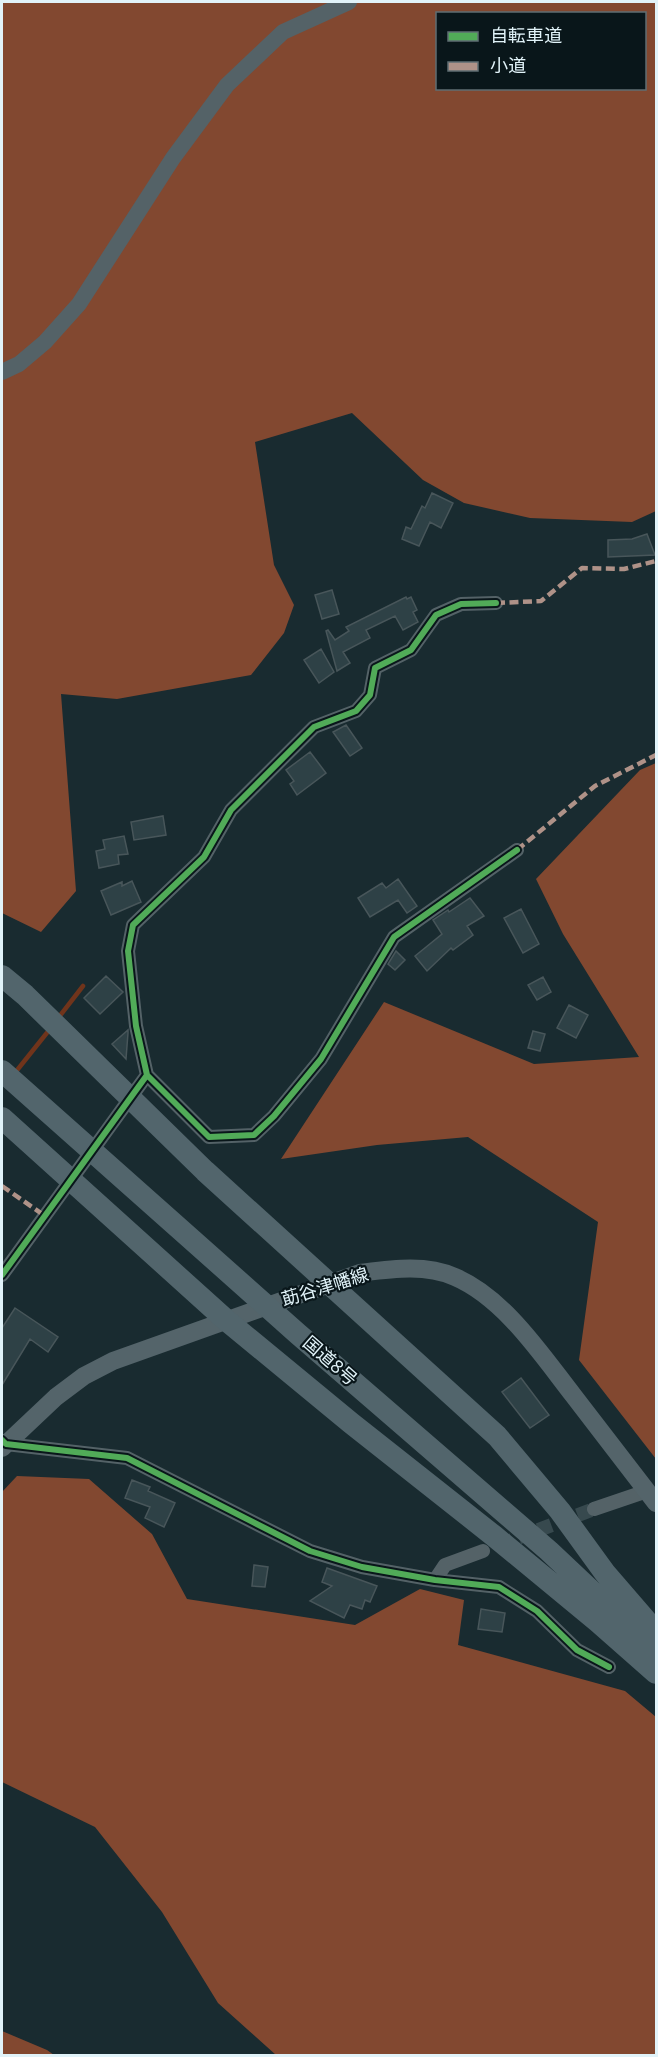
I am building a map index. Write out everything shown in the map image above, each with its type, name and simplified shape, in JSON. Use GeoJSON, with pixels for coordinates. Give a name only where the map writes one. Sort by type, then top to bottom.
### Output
{"type":"FeatureCollection","features":[{"type":"Feature","properties":{"kind":"highway"},"geometry":{"type":"LineString","coordinates":[[2,976],[25,995],[205,1171],[497,1436],[560,1511],[605,1573],[657,1632]]}},
{"type":"Feature","properties":{"kind":"highway","name":"国道8号"},"geometry":{"type":"LineString","coordinates":[[2,1071],[298,1334],[564,1565],[657,1652]]}},
{"type":"Feature","properties":{"kind":"highway"},"geometry":{"type":"LineString","coordinates":[[2,1118],[226,1320],[528,1564],[657,1673]]}},
{"type":"Feature","properties":{"kind":"main road","name":"莇谷津幡線"},"geometry":{"type":"LineString","coordinates":[[3,1444],[56,1397],[84,1376],[113,1361],[360,1273],[430,1269],[472,1286],[503,1311],[535,1346],[652,1497]]}},
{"type":"Feature","properties":{"kind":"street"},"geometry":{"type":"LineString","coordinates":[[2,372],[19,364],[45,342],[79,304],[172,158],[227,85],[284,32],[349,2]]}},
{"type":"Feature","properties":{"kind":"street"},"geometry":{"type":"LineString","coordinates":[[496,603],[461,604],[436,615],[411,650],[375,668],[370,695],[356,711],[314,727],[231,810],[204,857],[133,925],[128,951],[135,1026],[147,1075],[209,1137],[254,1135],[274,1116],[321,1059],[394,937],[517,850]]}},
{"type":"Feature","properties":{"kind":"street"},"geometry":{"type":"LineString","coordinates":[[2,1275],[147,1075]]}},
{"type":"Feature","properties":{"kind":"street"},"geometry":{"type":"LineString","coordinates":[[3,1444],[128,1458],[310,1551],[362,1567],[435,1580],[499,1587],[537,1611],[577,1650],[609,1667]]}},
{"type":"Feature","properties":{"kind":"street"},"geometry":{"type":"LineString","coordinates":[[594,1509],[652,1497]]}},
{"type":"Feature","properties":{"kind":"street"},"geometry":{"type":"LineString","coordinates":[[435,1580],[445,1565],[483,1551]]}},
{"type":"Feature","properties":{"kind":"shaded area"},"geometry":{"type":"Polygon","coordinates":[[[2,2],[656,2],[656,511],[632,522],[530,518],[464,503],[423,480],[352,413],[255,442],[274,565],[294,605],[284,633],[251,675],[117,699],[61,694],[76,891],[41,932],[2,913],[2,2]]]}},
{"type":"Feature","properties":{"kind":"shaded area"},"geometry":{"type":"Polygon","coordinates":[[[656,763],[656,1459],[579,1360],[598,1222],[468,1137],[377,1145],[281,1159],[384,1002],[534,1064],[639,1057],[563,934],[536,879],[640,770],[656,763]]]}},
{"type":"Feature","properties":{"kind":"shaded area"},"geometry":{"type":"Polygon","coordinates":[[[17,1476],[89,1479],[152,1534],[187,1599],[355,1625],[420,1589],[464,1600],[458,1645],[625,1691],[656,1717],[656,2055],[276,2055],[218,2003],[162,1912],[95,1827],[2,1782],[2,1492],[17,1476]]]}},
{"type":"Feature","properties":{"kind":"shaded area"},"geometry":{"type":"Polygon","coordinates":[[[2,2031],[47,2050],[54,2055],[2,2055],[2,2031]]]}},
{"type":"Feature","properties":{"kind":"building"},"geometry":{"type":"Polygon","coordinates":[[[432,493],[453,503],[441,528],[430,522],[419,546],[402,539],[406,527],[411,529],[422,506],[425,508],[432,493]]]}},
{"type":"Feature","properties":{"kind":"building"},"geometry":{"type":"Polygon","coordinates":[[[647,534],[655,555],[608,557],[608,540],[632,539],[647,534]]]}},
{"type":"Feature","properties":{"kind":"building"},"geometry":{"type":"Polygon","coordinates":[[[332,590],[339,614],[322,619],[315,595],[332,590]]]}},
{"type":"Feature","properties":{"kind":"building"},"geometry":{"type":"Polygon","coordinates":[[[406,597],[407,599],[411,597],[417,610],[413,612],[418,622],[403,630],[395,616],[366,630],[370,638],[343,652],[350,663],[337,671],[326,631],[328,630],[335,640],[349,631],[346,627],[406,597]]]}},
{"type":"Feature","properties":{"kind":"building"},"geometry":{"type":"Polygon","coordinates":[[[321,649],[334,672],[319,683],[304,660],[321,649]]]}},
{"type":"Feature","properties":{"kind":"building"},"geometry":{"type":"Polygon","coordinates":[[[346,725],[362,748],[350,756],[333,732],[346,725]]]}},
{"type":"Feature","properties":{"kind":"building"},"geometry":{"type":"Polygon","coordinates":[[[310,752],[326,773],[297,795],[290,784],[294,781],[286,770],[310,752]]]}},
{"type":"Feature","properties":{"kind":"building"},"geometry":{"type":"Polygon","coordinates":[[[163,816],[166,835],[134,840],[131,822],[163,816]]]}},
{"type":"Feature","properties":{"kind":"building"},"geometry":{"type":"Polygon","coordinates":[[[124,836],[128,854],[118,855],[119,864],[99,868],[96,851],[105,849],[103,840],[124,836]]]}},
{"type":"Feature","properties":{"kind":"building"},"geometry":{"type":"Polygon","coordinates":[[[398,879],[417,906],[407,913],[398,900],[370,917],[358,898],[382,883],[386,888],[398,879]]]}},
{"type":"Feature","properties":{"kind":"building"},"geometry":{"type":"Polygon","coordinates":[[[132,881],[141,902],[111,915],[101,891],[122,882],[122,886],[132,881]]]}},
{"type":"Feature","properties":{"kind":"building"},"geometry":{"type":"Polygon","coordinates":[[[470,898],[484,916],[467,926],[473,935],[453,950],[451,948],[427,971],[415,956],[442,934],[433,920],[470,898]]]}},
{"type":"Feature","properties":{"kind":"building"},"geometry":{"type":"Polygon","coordinates":[[[521,909],[539,944],[523,953],[504,918],[521,909]]]}},
{"type":"Feature","properties":{"kind":"building"},"geometry":{"type":"Polygon","coordinates":[[[396,951],[405,960],[395,970],[388,964],[396,951]]]}},
{"type":"Feature","properties":{"kind":"building"},"geometry":{"type":"Polygon","coordinates":[[[106,976],[123,992],[100,1014],[84,998],[106,976]]]}},
{"type":"Feature","properties":{"kind":"building"},"geometry":{"type":"Polygon","coordinates":[[[543,977],[551,992],[537,1000],[528,985],[543,977]]]}},
{"type":"Feature","properties":{"kind":"building"},"geometry":{"type":"Polygon","coordinates":[[[569,1005],[588,1015],[576,1038],[557,1028],[569,1005]]]}},
{"type":"Feature","properties":{"kind":"building"},"geometry":{"type":"Polygon","coordinates":[[[128,1030],[128,1033],[126,1059],[112,1044],[128,1030]]]}},
{"type":"Feature","properties":{"kind":"building"},"geometry":{"type":"Polygon","coordinates":[[[533,1031],[545,1034],[540,1051],[528,1048],[533,1031]]]}},
{"type":"Feature","properties":{"kind":"building"},"geometry":{"type":"Polygon","coordinates":[[[15,1308],[58,1337],[48,1352],[30,1339],[2,1385],[2,1328],[15,1308]]]}},
{"type":"Feature","properties":{"kind":"building"},"geometry":{"type":"Polygon","coordinates":[[[521,1378],[549,1415],[530,1428],[502,1392],[521,1378]]]}},
{"type":"Feature","properties":{"kind":"building"},"geometry":{"type":"Polygon","coordinates":[[[132,1480],[150,1487],[148,1491],[175,1503],[164,1527],[145,1518],[150,1507],[125,1498],[132,1480]]]}},
{"type":"Feature","properties":{"kind":"building"},"geometry":{"type":"Polygon","coordinates":[[[254,1565],[268,1567],[265,1587],[252,1586],[254,1565]]]}},
{"type":"Feature","properties":{"kind":"building"},"geometry":{"type":"Polygon","coordinates":[[[327,1568],[377,1586],[370,1602],[365,1600],[362,1609],[350,1605],[344,1618],[310,1601],[332,1586],[322,1582],[327,1568]]]}},
{"type":"Feature","properties":{"kind":"building"},"geometry":{"type":"Polygon","coordinates":[[[481,1609],[505,1613],[502,1632],[478,1629],[481,1609]]]}},
{"type":"Feature","properties":{"kind":"waterway"},"geometry":{"type":"LineString","coordinates":[[59,1017],[83,986]]}},
{"type":"Feature","properties":{"kind":"waterway"},"geometry":{"type":"LineString","coordinates":[[14,1074],[50,1029]]}},
{"type":"Feature","properties":{"kind":"tunnel"},"geometry":{"type":"LineString","coordinates":[[499,1545],[594,1509]]}},
{"type":"Feature","properties":{"kind":"marked path"},"geometry":{"type":"LineString","coordinates":[[496,603],[541,601],[582,568],[624,569],[656,561]]}},
{"type":"Feature","properties":{"kind":"marked path"},"geometry":{"type":"LineString","coordinates":[[517,850],[595,786],[656,755]]}},
{"type":"Feature","properties":{"kind":"marked path"},"geometry":{"type":"LineString","coordinates":[[2,1186],[45,1216]]}},
{"type":"Feature","properties":{"kind":"cycle path"},"geometry":{"type":"LineString","coordinates":[[2,1275],[147,1075],[136,1026],[128,951],[133,925],[204,857],[231,810],[314,727],[356,711],[370,695],[375,668],[411,650],[436,615],[461,604],[496,603]]}},
{"type":"Feature","properties":{"kind":"cycle path"},"geometry":{"type":"LineString","coordinates":[[147,1075],[209,1137],[254,1135],[274,1116],[321,1059],[394,937],[517,850]]}},
{"type":"Feature","properties":{"kind":"cycle path"},"geometry":{"type":"LineString","coordinates":[[2,1440],[6,1444],[127,1458],[310,1551],[362,1567],[435,1580],[499,1587],[537,1611],[577,1650],[609,1667]]}}]}
